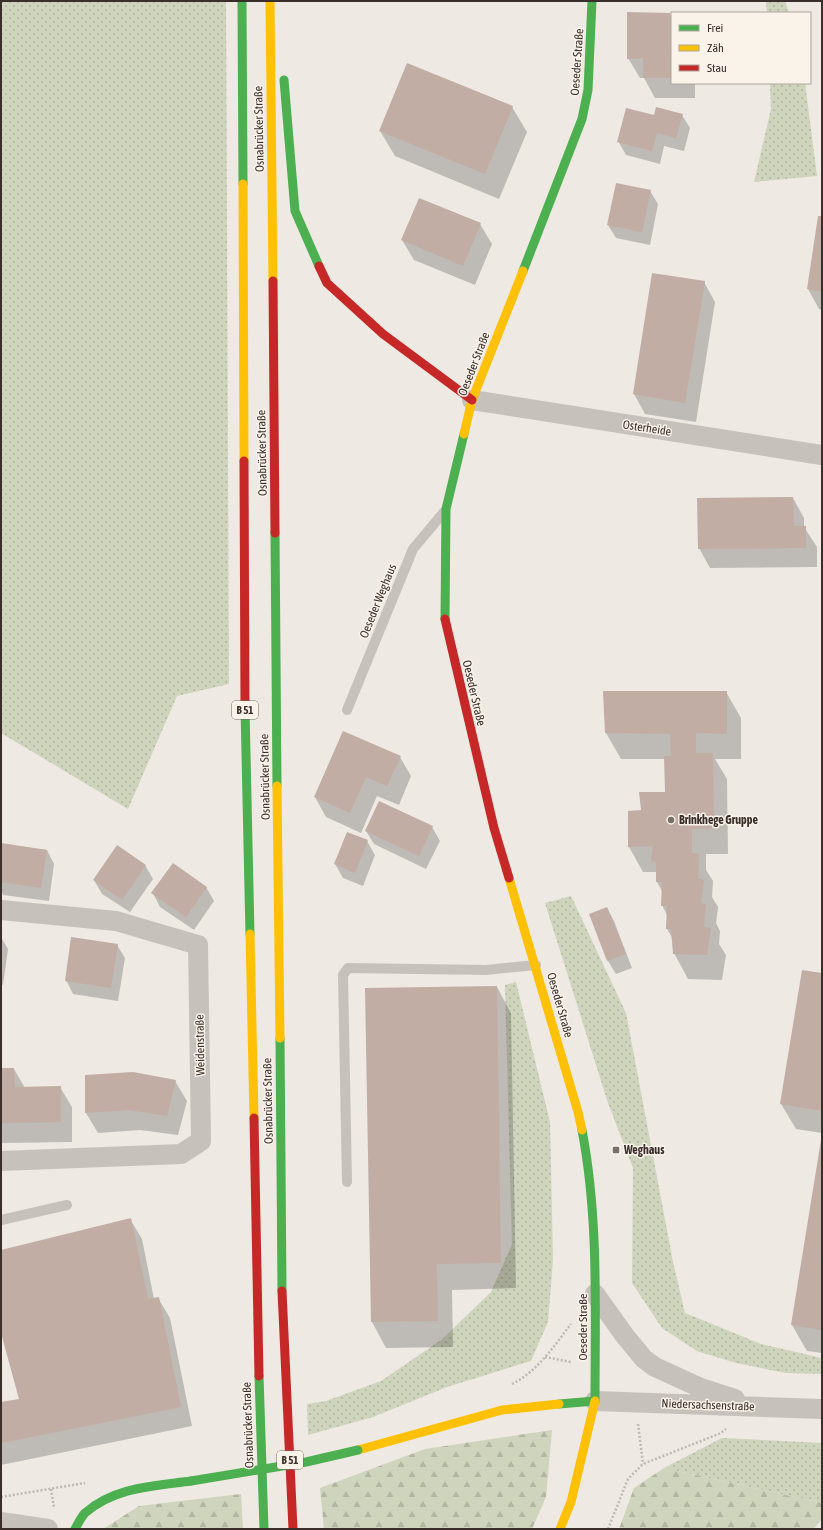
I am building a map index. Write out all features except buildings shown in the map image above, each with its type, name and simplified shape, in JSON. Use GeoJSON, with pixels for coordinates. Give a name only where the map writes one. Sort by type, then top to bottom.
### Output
{"type":"FeatureCollection","features":[{"type":"Feature","properties":{"kind":"main road","name":"Osnabrücker Straße"},"geometry":{"type":"LineString","coordinates":[[242,1],[245,690],[259,1403],[264,1529]]}},
{"type":"Feature","properties":{"kind":"main road","name":"Osnabrücker Straße"},"geometry":{"type":"LineString","coordinates":[[270,1],[282,1298],[293,1529]]}},
{"type":"Feature","properties":{"kind":"main road"},"geometry":{"type":"LineString","coordinates":[[277,1],[280,32]]}},
{"type":"Feature","properties":{"kind":"main road","name":"Oeseder Straße"},"geometry":{"type":"LineString","coordinates":[[560,1529],[571,1502],[595,1401],[595,1252],[587,1158],[578,1112],[536,965],[494,828],[445,620],[446,509],[472,400],[582,119],[588,90],[592,1]]}},
{"type":"Feature","properties":{"kind":"main road"},"geometry":{"type":"LineString","coordinates":[[283,71],[295,211],[327,283],[383,334],[472,400]]}},
{"type":"Feature","properties":{"kind":"main road"},"geometry":{"type":"LineString","coordinates":[[75,1529],[84,1514],[108,1497],[133,1489],[306,1462],[358,1450],[502,1410],[595,1401]]}},
{"type":"Feature","properties":{"kind":"street","name":"Osterheide"},"geometry":{"type":"LineString","coordinates":[[472,400],[822,455]]}},
{"type":"Feature","properties":{"kind":"street","name":"Weidenstraße"},"geometry":{"type":"LineString","coordinates":[[1,910],[116,921],[198,945],[201,1142],[180,1154],[1,1161]]}},
{"type":"Feature","properties":{"kind":"street"},"geometry":{"type":"LineString","coordinates":[[595,1294],[625,1336],[644,1359],[655,1367],[701,1388],[756,1406]]}},
{"type":"Feature","properties":{"kind":"street","name":"Niedersachsenstraße"},"geometry":{"type":"LineString","coordinates":[[595,1401],[822,1409]]}},
{"type":"Feature","properties":{"kind":"street"},"geometry":{"type":"LineString","coordinates":[[1,1522],[48,1529]]}},
{"type":"Feature","properties":{"kind":"lane","name":"Oeseder Weghaus"},"geometry":{"type":"LineString","coordinates":[[347,710],[414,549],[446,509]]}},
{"type":"Feature","properties":{"kind":"lane"},"geometry":{"type":"LineString","coordinates":[[347,1182],[343,975],[348,968],[486,970],[536,965]]}},
{"type":"Feature","properties":{"kind":"lane"},"geometry":{"type":"LineString","coordinates":[[1,1220],[67,1205]]}},
{"type":"Feature","properties":{"kind":"path"},"geometry":{"type":"LineString","coordinates":[[506,1387],[524,1378],[545,1357],[572,1323]]}},
{"type":"Feature","properties":{"kind":"path"},"geometry":{"type":"LineString","coordinates":[[608,1529],[628,1479],[643,1464],[721,1433],[727,1428]]}},
{"type":"Feature","properties":{"kind":"path"},"geometry":{"type":"LineString","coordinates":[[639,1430],[643,1464]]}},
{"type":"Feature","properties":{"kind":"green space"},"geometry":{"type":"Polygon","coordinates":[[[1,1],[226,1],[229,684],[177,696],[128,809],[1,733],[1,1]]]}},
{"type":"Feature","properties":{"kind":"green space"},"geometry":{"type":"Polygon","coordinates":[[[766,1],[785,1],[789,12],[767,12],[766,1]]]}},
{"type":"Feature","properties":{"kind":"green space"},"geometry":{"type":"Polygon","coordinates":[[[770,84],[805,84],[817,176],[754,182],[771,109],[770,84]]]}},
{"type":"Feature","properties":{"kind":"green space"},"geometry":{"type":"Polygon","coordinates":[[[571,896],[626,1013],[673,1262],[685,1313],[761,1344],[822,1358],[822,1374],[786,1373],[736,1363],[697,1351],[662,1328],[632,1283],[633,1168],[608,1103],[545,903],[571,896]]]}},
{"type":"Feature","properties":{"kind":"green space"},"geometry":{"type":"Polygon","coordinates":[[[516,982],[550,1122],[553,1260],[548,1322],[531,1361],[447,1387],[373,1417],[308,1435],[307,1404],[326,1401],[381,1381],[441,1340],[491,1292],[512,1244],[505,985],[516,982]]]}},
{"type":"Feature","properties":{"kind":"green space"},"geometry":{"type":"Polygon","coordinates":[[[552,1430],[546,1497],[532,1529],[324,1529],[320,1488],[425,1449],[552,1430]]]}},
{"type":"Feature","properties":{"kind":"green space"},"geometry":{"type":"Polygon","coordinates":[[[722,1438],[822,1443],[822,1503],[664,1468],[722,1438]]]}},
{"type":"Feature","properties":{"kind":"green space"},"geometry":{"type":"Polygon","coordinates":[[[664,1468],[822,1503],[822,1519],[813,1529],[619,1529],[634,1488],[664,1468]]]}},
{"type":"Feature","properties":{"kind":"green space"},"geometry":{"type":"Polygon","coordinates":[[[241,1494],[243,1529],[103,1529],[139,1506],[241,1494]]]}},
{"type":"Feature","properties":{"kind":"traffic: fast"},"geometry":{"type":"LineString","coordinates":[[242,1],[243,184]]}},
{"type":"Feature","properties":{"kind":"traffic: fast"},"geometry":{"type":"LineString","coordinates":[[523,271],[582,119],[588,90],[592,1]]}},
{"type":"Feature","properties":{"kind":"traffic: fast"},"geometry":{"type":"LineString","coordinates":[[284,80],[295,211],[319,266]]}},
{"type":"Feature","properties":{"kind":"traffic: fast"},"geometry":{"type":"LineString","coordinates":[[445,619],[446,509],[464,434]]}},
{"type":"Feature","properties":{"kind":"traffic: fast"},"geometry":{"type":"LineString","coordinates":[[275,533],[277,786]]}},
{"type":"Feature","properties":{"kind":"traffic: fast"},"geometry":{"type":"LineString","coordinates":[[245,709],[250,934]]}},
{"type":"Feature","properties":{"kind":"traffic: fast"},"geometry":{"type":"LineString","coordinates":[[280,1038],[282,1291]]}},
{"type":"Feature","properties":{"kind":"traffic: fast"},"geometry":{"type":"LineString","coordinates":[[559,1404],[595,1401],[594,1231],[582,1130]]}},
{"type":"Feature","properties":{"kind":"traffic: fast"},"geometry":{"type":"LineString","coordinates":[[259,1376],[264,1529]]}},
{"type":"Feature","properties":{"kind":"traffic: fast"},"geometry":{"type":"LineString","coordinates":[[191,1481],[306,1462],[358,1450]]}},
{"type":"Feature","properties":{"kind":"traffic: fast"},"geometry":{"type":"LineString","coordinates":[[75,1529],[85,1513],[96,1504],[109,1498],[149,1486],[191,1481]]}},
{"type":"Feature","properties":{"kind":"traffic: slow"},"geometry":{"type":"LineString","coordinates":[[270,1],[273,281]]}},
{"type":"Feature","properties":{"kind":"traffic: slow"},"geometry":{"type":"LineString","coordinates":[[243,184],[244,461]]}},
{"type":"Feature","properties":{"kind":"traffic: slow"},"geometry":{"type":"LineString","coordinates":[[464,434],[472,400],[523,271]]}},
{"type":"Feature","properties":{"kind":"traffic: slow"},"geometry":{"type":"LineString","coordinates":[[277,786],[280,1038]]}},
{"type":"Feature","properties":{"kind":"traffic: slow"},"geometry":{"type":"LineString","coordinates":[[509,878],[582,1130]]}},
{"type":"Feature","properties":{"kind":"traffic: slow"},"geometry":{"type":"LineString","coordinates":[[250,934],[254,1118]]}},
{"type":"Feature","properties":{"kind":"traffic: slow"},"geometry":{"type":"LineString","coordinates":[[560,1529],[571,1502],[595,1401]]}},
{"type":"Feature","properties":{"kind":"traffic: slow"},"geometry":{"type":"LineString","coordinates":[[358,1450],[502,1410],[559,1404]]}},
{"type":"Feature","properties":{"kind":"traffic: jam"},"geometry":{"type":"LineString","coordinates":[[319,266],[327,283],[383,334],[472,400]]}},
{"type":"Feature","properties":{"kind":"traffic: jam"},"geometry":{"type":"LineString","coordinates":[[273,281],[275,533]]}},
{"type":"Feature","properties":{"kind":"traffic: jam"},"geometry":{"type":"LineString","coordinates":[[244,461],[245,709]]}},
{"type":"Feature","properties":{"kind":"traffic: jam"},"geometry":{"type":"LineString","coordinates":[[445,619],[494,828],[509,878]]}},
{"type":"Feature","properties":{"kind":"traffic: jam"},"geometry":{"type":"LineString","coordinates":[[254,1118],[259,1376]]}},
{"type":"Feature","properties":{"kind":"traffic: jam"},"geometry":{"type":"LineString","coordinates":[[282,1291],[293,1529]]}},
{"type":"Feature","properties":{"kind":"place","name":"Brinkhege Gruppe"},"geometry":{"type":"Point","coordinates":[671,820]}},
{"type":"Feature","properties":{"kind":"place","name":"Weghaus"},"geometry":{"type":"Point","coordinates":[616,1150]}}]}
